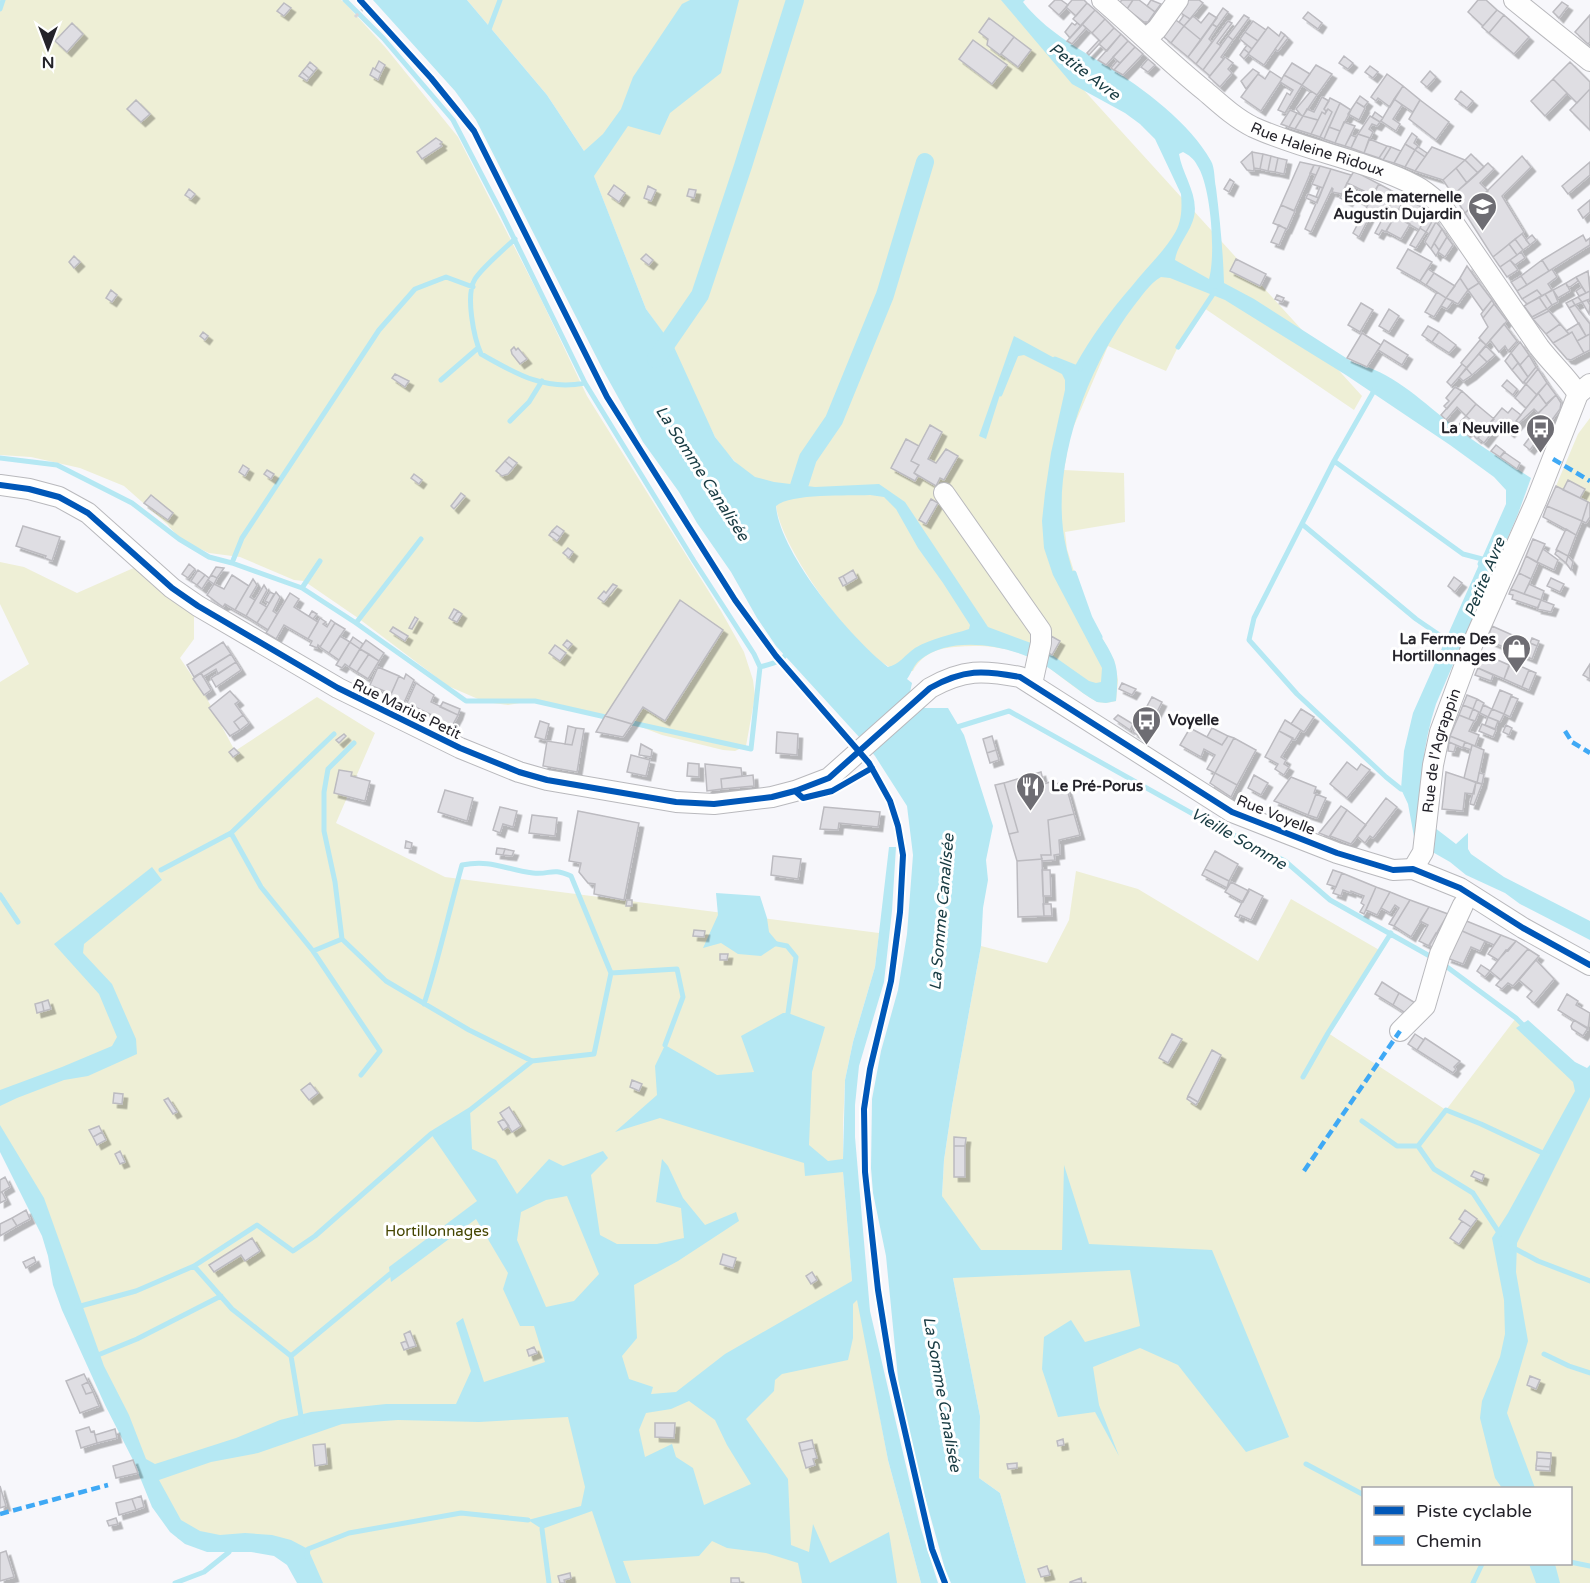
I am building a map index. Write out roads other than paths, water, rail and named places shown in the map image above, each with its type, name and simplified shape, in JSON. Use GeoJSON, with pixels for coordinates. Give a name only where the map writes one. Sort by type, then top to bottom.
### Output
{"type":"FeatureCollection","features":[{"type":"Feature","properties":{"kind":"street","name":"Rue Haleine Ridoux"},"geometry":{"type":"LineString","coordinates":[[1102,0],[1147,38],[1171,63],[1225,108],[1251,126],[1298,145],[1390,176],[1416,186],[1428,194],[1442,206],[1506,302],[1556,369],[1584,389]]}},
{"type":"Feature","properties":{"kind":"street"},"geometry":{"type":"LineString","coordinates":[[1147,38],[1157,29],[1178,0]]}},
{"type":"Feature","properties":{"kind":"street"},"geometry":{"type":"LineString","coordinates":[[1514,0],[1590,61]]}},
{"type":"Feature","properties":{"kind":"street","name":"Rue de l'Agrappin"},"geometry":{"type":"LineString","coordinates":[[1413,869],[1424,852],[1433,765],[1440,732],[1473,643],[1536,501],[1562,434],[1584,389]]}},
{"type":"Feature","properties":{"kind":"street","name":"Rue Marius Petit"},"geometry":{"type":"LineString","coordinates":[[0,485],[29,489],[59,497],[87,513],[172,588],[198,606],[375,708],[460,748],[519,772],[547,780],[655,800],[714,804],[772,797],[829,778],[930,687]]}},
{"type":"Feature","properties":{"kind":"street"},"geometry":{"type":"LineString","coordinates":[[944,493],[1041,631],[1041,644],[1034,675]]}},
{"type":"Feature","properties":{"kind":"street","name":"Rue Voyelle"},"geometry":{"type":"LineString","coordinates":[[930,687],[961,673],[987,671],[1020,677],[1034,675],[1232,812],[1359,860],[1393,870],[1413,869],[1460,888],[1523,928],[1590,965]]}},
{"type":"Feature","properties":{"kind":"street","name":"Rue Voyelle"},"geometry":{"type":"LineString","coordinates":[[1413,869],[1431,887],[1463,905],[1523,928]]}},
{"type":"Feature","properties":{"kind":"street"},"geometry":{"type":"LineString","coordinates":[[1400,1031],[1425,1006],[1437,962],[1463,905]]}},
{"type":"Feature","properties":{"kind":"water","name":"La Somme Canalisée"},"geometry":{"type":"Polygon","coordinates":[[[373,0],[467,0],[547,95],[584,151],[603,134],[621,109],[633,77],[682,4],[690,0],[739,0],[721,73],[670,113],[660,135],[628,126],[594,176],[646,309],[674,347],[715,437],[734,461],[755,477],[774,482],[815,487],[879,484],[905,502],[988,627],[1031,643],[1089,681],[1101,682],[1102,668],[1053,575],[1044,548],[1042,521],[1051,453],[1065,390],[1065,380],[1062,374],[1024,355],[1014,357],[1010,363],[986,439],[979,436],[1014,336],[1069,366],[1075,366],[1109,315],[1172,238],[1180,218],[1181,194],[1155,139],[1125,113],[1072,84],[1001,0],[1025,0],[1023,2],[1051,30],[1135,84],[1179,120],[1202,147],[1214,170],[1224,283],[1254,299],[1354,363],[1392,379],[1468,436],[1531,478],[1518,514],[1436,704],[1423,760],[1422,818],[1456,844],[1468,833],[1468,849],[1471,854],[1504,877],[1590,921],[1590,940],[1520,904],[1505,893],[1466,875],[1450,862],[1415,842],[1408,804],[1401,789],[1404,751],[1413,713],[1506,504],[1506,490],[1494,477],[1450,445],[1346,375],[1225,300],[1170,278],[1161,277],[1146,290],[1116,332],[1100,360],[1075,423],[1062,489],[1062,521],[1067,551],[1085,608],[1116,665],[1116,701],[1097,702],[1051,669],[1031,658],[982,645],[948,647],[933,652],[914,666],[907,679],[912,683],[910,692],[923,708],[948,708],[964,735],[993,826],[986,860],[988,880],[983,908],[981,946],[952,1106],[944,1160],[942,1196],[981,1250],[1062,1250],[1064,1165],[1089,1244],[1212,1250],[1289,1437],[1246,1452],[1178,1365],[1140,1348],[1093,1367],[1099,1405],[1119,1456],[1095,1412],[1058,1417],[1042,1369],[1044,1337],[1071,1320],[1085,1342],[1140,1326],[1130,1270],[953,1278],[980,1416],[979,1478],[1000,1493],[1026,1583],[951,1583],[945,1569],[912,1450],[899,1388],[886,1256],[873,1193],[871,1168],[872,1099],[881,1051],[898,990],[907,934],[913,855],[907,806],[875,756],[776,646],[679,492],[643,442],[603,370],[476,120],[455,91],[373,0]],[[1183,152],[1179,154],[1195,209],[1192,223],[1178,249],[1175,260],[1209,279],[1212,238],[1206,188],[1196,163],[1183,152]],[[870,495],[807,497],[783,502],[776,506],[780,525],[790,547],[819,593],[855,636],[888,667],[896,664],[921,645],[969,629],[970,625],[918,548],[896,509],[884,497],[870,495]]]}},
{"type":"Feature","properties":{"kind":"water"},"geometry":{"type":"Polygon","coordinates":[[[889,847],[896,847],[884,982],[859,1066],[855,1137],[870,1311],[920,1526],[938,1583],[921,1583],[888,1460],[857,1300],[853,1304],[853,1338],[848,1360],[782,1374],[775,1380],[774,1391],[746,1419],[788,1479],[791,1545],[809,1552],[813,1524],[830,1563],[889,1532],[897,1583],[802,1583],[798,1563],[766,1553],[727,1548],[712,1541],[699,1556],[623,1561],[631,1583],[616,1583],[592,1511],[542,1529],[528,1520],[581,1506],[585,1487],[568,1417],[479,1422],[398,1420],[342,1424],[258,1453],[211,1462],[159,1480],[181,1520],[200,1531],[220,1535],[245,1533],[272,1535],[291,1540],[308,1549],[323,1583],[297,1583],[287,1565],[274,1556],[251,1552],[207,1552],[185,1544],[170,1532],[152,1507],[133,1460],[62,1310],[53,1285],[42,1236],[0,1152],[0,1125],[44,1198],[104,1366],[129,1415],[146,1459],[155,1464],[236,1438],[280,1420],[311,1412],[386,1404],[456,1404],[471,1371],[456,1323],[463,1318],[484,1382],[545,1362],[534,1326],[520,1326],[503,1289],[508,1273],[476,1219],[391,1282],[389,1267],[477,1201],[431,1134],[470,1110],[472,1149],[496,1160],[517,1194],[549,1159],[563,1166],[603,1151],[608,1158],[591,1175],[600,1235],[617,1244],[657,1244],[684,1238],[681,1208],[656,1202],[662,1159],[668,1166],[683,1198],[705,1225],[736,1212],[739,1221],[678,1261],[634,1285],[637,1338],[622,1356],[629,1379],[653,1387],[651,1394],[676,1392],[725,1354],[852,1281],[843,1172],[805,1176],[804,1163],[660,1118],[615,1132],[657,1095],[655,1066],[665,1045],[717,1075],[754,1072],[741,1036],[783,1013],[788,1013],[825,1027],[812,1072],[809,1145],[828,1161],[843,1159],[845,1080],[853,1042],[875,967],[889,847]],[[567,1196],[546,1200],[521,1212],[517,1240],[546,1307],[574,1301],[599,1274],[567,1196]],[[689,1401],[671,1409],[646,1413],[639,1430],[645,1457],[672,1444],[676,1457],[693,1468],[704,1505],[751,1484],[715,1420],[689,1401]]]}},
{"type":"Feature","properties":{"kind":"water"},"geometry":{"type":"Polygon","coordinates":[[[152,867],[162,880],[84,944],[83,953],[112,984],[136,1039],[137,1054],[88,1076],[64,1080],[0,1106],[0,1090],[112,1046],[117,1037],[99,994],[54,944],[152,867]]]}},
{"type":"Feature","properties":{"kind":"water"},"geometry":{"type":"Polygon","coordinates":[[[716,893],[760,896],[769,932],[779,944],[761,956],[738,954],[721,943],[703,948],[718,915],[716,893]]]}},
{"type":"Feature","properties":{"kind":"water"},"geometry":{"type":"Polygon","coordinates":[[[1528,1020],[1575,1062],[1587,1068],[1590,1065],[1590,1097],[1517,1243],[1516,1272],[1528,1341],[1507,1413],[1535,1487],[1501,1487],[1495,1478],[1480,1418],[1482,1401],[1500,1357],[1505,1334],[1504,1300],[1492,1238],[1575,1091],[1573,1082],[1516,1028],[1528,1020]]]}},
{"type":"Feature","properties":{"kind":"water"},"geometry":{"type":"Polygon","coordinates":[[[1529,1565],[1555,1565],[1560,1583],[1536,1583],[1529,1565]]]}},
{"type":"Feature","properties":{"kind":"waterway"},"geometry":{"type":"LineString","coordinates":[[0,9],[3,0]]}},
{"type":"Feature","properties":{"kind":"waterway"},"geometry":{"type":"LineString","coordinates":[[345,0],[383,38],[453,120],[585,383],[760,667]]}},
{"type":"Feature","properties":{"kind":"waterway"},"geometry":{"type":"LineString","coordinates":[[488,32],[500,0]]}},
{"type":"Feature","properties":{"kind":"waterway"},"geometry":{"type":"LineString","coordinates":[[656,359],[700,295],[795,0]]}},
{"type":"Feature","properties":{"kind":"waterway"},"geometry":{"type":"LineString","coordinates":[[799,486],[808,458],[834,420],[885,295],[925,162]]}},
{"type":"Feature","properties":{"kind":"waterway"},"geometry":{"type":"LineString","coordinates":[[515,239],[493,259],[475,279],[472,286],[472,316],[481,354],[530,379],[556,385],[585,383]]}},
{"type":"Feature","properties":{"kind":"waterway"},"geometry":{"type":"LineString","coordinates":[[232,563],[242,538],[379,330],[415,289],[446,277],[473,287]]}},
{"type":"Feature","properties":{"kind":"waterway"},"geometry":{"type":"LineString","coordinates":[[1178,347],[1215,291]]}},
{"type":"Feature","properties":{"kind":"waterway"},"geometry":{"type":"LineString","coordinates":[[441,380],[478,348]]}},
{"type":"Feature","properties":{"kind":"waterway"},"geometry":{"type":"LineString","coordinates":[[1000,394],[1017,352]]}},
{"type":"Feature","properties":{"kind":"waterway"},"geometry":{"type":"LineString","coordinates":[[1055,359],[1080,369]]}},
{"type":"Feature","properties":{"kind":"waterway"},"geometry":{"type":"LineString","coordinates":[[510,421],[529,402],[542,381]]}},
{"type":"Feature","properties":{"kind":"waterway"},"geometry":{"type":"LineString","coordinates":[[1375,389],[1334,461],[1254,618],[1249,640],[1297,694],[1386,777],[1401,789],[1406,790]]}},
{"type":"Feature","properties":{"kind":"waterway"},"geometry":{"type":"LineString","coordinates":[[0,458],[57,465],[132,503],[179,539],[209,557],[302,588],[356,623],[466,701],[535,701],[610,718]]}},
{"type":"Feature","properties":{"kind":"waterway"},"geometry":{"type":"LineString","coordinates":[[1334,461],[1463,554],[1482,559],[1480,564],[1484,569]]}},
{"type":"Feature","properties":{"kind":"waterway"},"geometry":{"type":"LineString","coordinates":[[1302,524],[1416,619],[1451,643]]}},
{"type":"Feature","properties":{"kind":"waterway"},"geometry":{"type":"LineString","coordinates":[[356,623],[421,539]]}},
{"type":"Feature","properties":{"kind":"waterway"},"geometry":{"type":"LineString","coordinates":[[302,588],[320,561]]}},
{"type":"Feature","properties":{"kind":"waterway","name":"Petite Avre"},"geometry":{"type":"LineString","coordinates":[[1074,573],[1090,618],[1100,637]]}},
{"type":"Feature","properties":{"kind":"waterway"},"geometry":{"type":"LineString","coordinates":[[628,722],[751,749],[760,667],[780,660],[788,650]]}},
{"type":"Feature","properties":{"kind":"waterway","name":"Vieille Somme"},"geometry":{"type":"LineString","coordinates":[[954,728],[1009,711],[1202,819],[1285,861],[1330,900],[1435,959]]}},
{"type":"Feature","properties":{"kind":"waterway"},"geometry":{"type":"LineString","coordinates":[[161,870],[231,833],[334,734]]}},
{"type":"Feature","properties":{"kind":"waterway"},"geometry":{"type":"LineString","coordinates":[[342,939],[335,882],[324,831],[324,792],[328,769],[354,743]]}},
{"type":"Feature","properties":{"kind":"waterway"},"geometry":{"type":"LineString","coordinates":[[231,833],[261,887],[313,951],[342,939],[386,981],[469,1030],[532,1061],[594,1054],[611,973]]}},
{"type":"Feature","properties":{"kind":"waterway"},"geometry":{"type":"LineString","coordinates":[[424,1004],[462,865],[482,863],[523,872],[559,872],[571,876],[611,973],[677,969],[683,997],[665,1045]]}},
{"type":"Feature","properties":{"kind":"waterway"},"geometry":{"type":"LineString","coordinates":[[0,895],[18,922]]}},
{"type":"Feature","properties":{"kind":"waterway"},"geometry":{"type":"LineString","coordinates":[[1303,1077],[1391,933]]}},
{"type":"Feature","properties":{"kind":"waterway"},"geometry":{"type":"LineString","coordinates":[[772,943],[787,946],[796,957],[788,1013]]}},
{"type":"Feature","properties":{"kind":"waterway"},"geometry":{"type":"LineString","coordinates":[[313,951],[380,1051],[361,1075]]}},
{"type":"Feature","properties":{"kind":"waterway","name":"Vieille Somme"},"geometry":{"type":"LineString","coordinates":[[1443,964],[1516,1018],[1526,1028]]}},
{"type":"Feature","properties":{"kind":"waterway"},"geometry":{"type":"LineString","coordinates":[[77,1307],[136,1291],[194,1266],[257,1225],[293,1251],[315,1236],[431,1134],[470,1110],[532,1061]]}},
{"type":"Feature","properties":{"kind":"waterway"},"geometry":{"type":"LineString","coordinates":[[1500,1234],[1473,1193],[1434,1169],[1418,1146],[1446,1110],[1547,1155]]}},
{"type":"Feature","properties":{"kind":"waterway"},"geometry":{"type":"LineString","coordinates":[[1362,1121],[1397,1146],[1418,1146]]}},
{"type":"Feature","properties":{"kind":"waterway"},"geometry":{"type":"LineString","coordinates":[[1512,1247],[1538,1261],[1590,1281]]}},
{"type":"Feature","properties":{"kind":"waterway"},"geometry":{"type":"LineString","coordinates":[[194,1266],[232,1309],[291,1356],[302,1422]]}},
{"type":"Feature","properties":{"kind":"waterway"},"geometry":{"type":"LineString","coordinates":[[291,1356],[390,1274]]}},
{"type":"Feature","properties":{"kind":"waterway"},"geometry":{"type":"LineString","coordinates":[[98,1355],[137,1339],[221,1296]]}},
{"type":"Feature","properties":{"kind":"waterway"},"geometry":{"type":"LineString","coordinates":[[1544,1354],[1590,1373]]}},
{"type":"Feature","properties":{"kind":"waterway"},"geometry":{"type":"LineString","coordinates":[[1306,1464],[1362,1494]]}},
{"type":"Feature","properties":{"kind":"waterway"},"geometry":{"type":"LineString","coordinates":[[307,1556],[308,1549],[349,1533],[461,1513],[528,1520]]}},
{"type":"Feature","properties":{"kind":"waterway"},"geometry":{"type":"LineString","coordinates":[[542,1529],[549,1583]]}},
{"type":"Feature","properties":{"kind":"waterway"},"geometry":{"type":"LineString","coordinates":[[175,1583],[204,1572],[229,1552]]}},
{"type":"Feature","properties":{"kind":"waterway"},"geometry":{"type":"LineString","coordinates":[[1572,1562],[1590,1566]]}},
{"type":"Feature","properties":{"kind":"waterway"},"geometry":{"type":"LineString","coordinates":[[1473,1583],[1482,1565]]}},
{"type":"Feature","properties":{"kind":"place","name":"École maternelle Augustin Dujardin"},"geometry":{"type":"Point","coordinates":[1483,232]}},
{"type":"Feature","properties":{"kind":"place","name":"La Neuville"},"geometry":{"type":"Point","coordinates":[1540,454]}},
{"type":"Feature","properties":{"kind":"place","name":"La Ferme Des Hortillonnages"},"geometry":{"type":"Point","coordinates":[1517,674]}},
{"type":"Feature","properties":{"kind":"place","name":"Voyelle"},"geometry":{"type":"Point","coordinates":[1147,746]}},
{"type":"Feature","properties":{"kind":"place","name":"Le Pré-Porus"},"geometry":{"type":"Point","coordinates":[1030,812]}},
{"type":"Feature","properties":{"kind":"park label","name":"Hortillonnages"},"geometry":{"type":"Point","coordinates":[437,1231]}}]}
